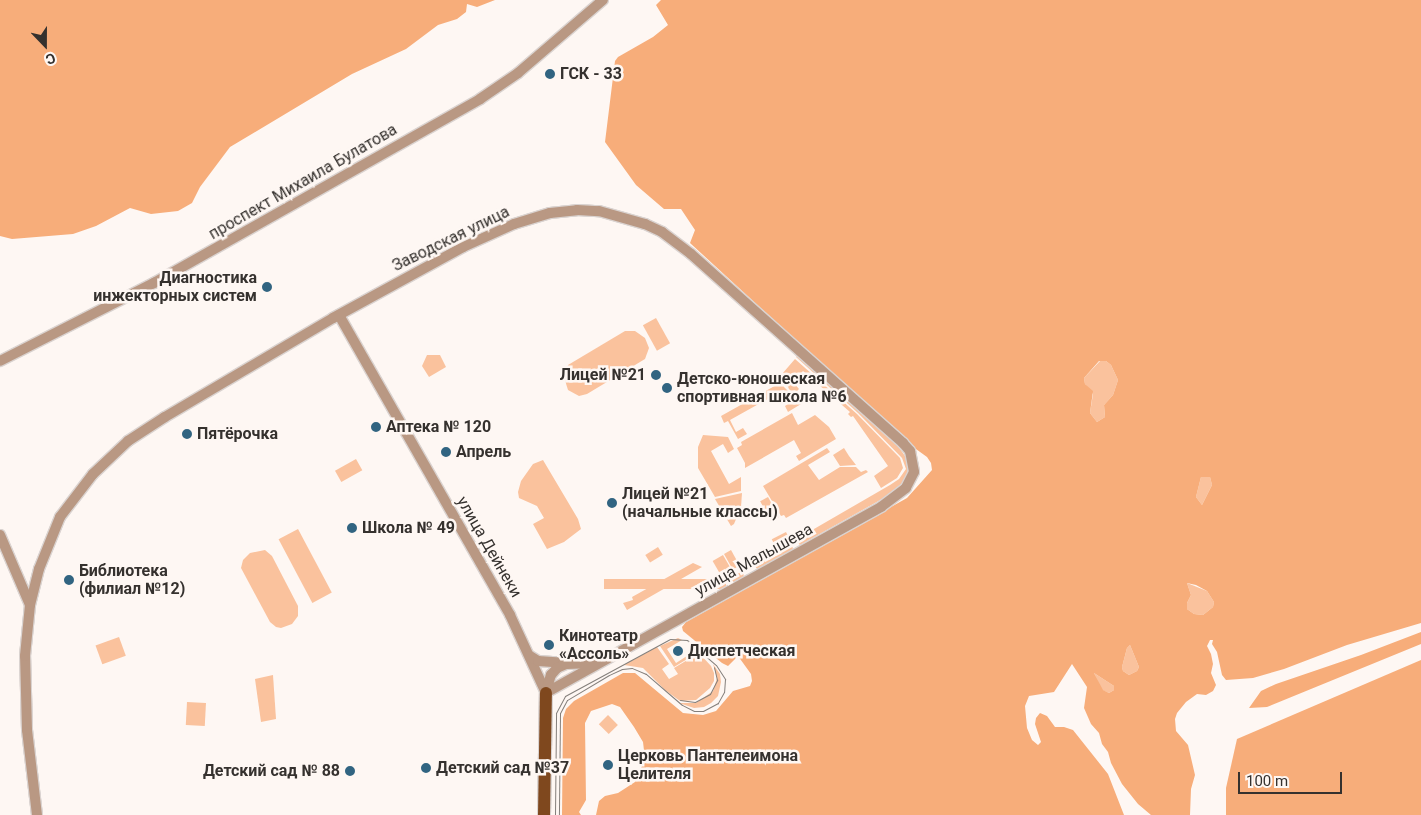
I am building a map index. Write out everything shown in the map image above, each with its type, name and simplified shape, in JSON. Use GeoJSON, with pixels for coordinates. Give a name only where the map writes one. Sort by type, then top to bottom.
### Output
{"type":"FeatureCollection","features":[{"type":"Feature","properties":{"kind":"main road","name":"улица Дейнеки"},"geometry":{"type":"LineString","coordinates":[[544,815],[546,693]]}},
{"type":"Feature","properties":{"kind":"street","name":"проспект Михаила Булатова"},"geometry":{"type":"LineString","coordinates":[[0,361],[154,283],[480,99],[518,73],[602,0]]}},
{"type":"Feature","properties":{"kind":"street","name":"Заводская улица"},"geometry":{"type":"LineString","coordinates":[[37,815],[27,730],[25,656],[30,605],[39,569],[60,517],[82,486],[111,455],[157,421],[339,315],[463,247],[529,218],[550,212],[577,210],[620,216],[662,232],[717,276],[903,444],[910,451],[914,472]]}},
{"type":"Feature","properties":{"kind":"street","name":"улица Дейнеки"},"geometry":{"type":"LineString","coordinates":[[339,315],[510,616],[546,693]]}},
{"type":"Feature","properties":{"kind":"street","name":"улица Малышева"},"geometry":{"type":"LineString","coordinates":[[546,693],[881,507],[906,488],[914,472]]}},
{"type":"Feature","properties":{"kind":"street","name":"Заводская улица"},"geometry":{"type":"LineString","coordinates":[[0,535],[30,605]]}},
{"type":"Feature","properties":{"kind":"street"},"geometry":{"type":"LineString","coordinates":[[18,574],[31,576],[39,569]]}},
{"type":"Feature","properties":{"kind":"street"},"geometry":{"type":"LineString","coordinates":[[531,658],[538,661],[598,664]]}},
{"type":"Feature","properties":{"kind":"street"},"geometry":{"type":"LineString","coordinates":[[546,693],[547,683],[551,675],[566,664],[575,663]]}},
{"type":"Feature","properties":{"kind":"shaded area"},"geometry":{"type":"Polygon","coordinates":[[[0,0],[495,0],[477,7],[467,4],[466,12],[457,19],[438,25],[406,49],[352,74],[230,147],[200,187],[192,203],[178,211],[151,214],[130,208],[96,226],[73,234],[12,239],[0,236],[0,0]]]}},
{"type":"Feature","properties":{"kind":"shaded area"},"geometry":{"type":"Polygon","coordinates":[[[661,0],[1421,0],[1421,623],[1347,645],[1284,669],[1253,678],[1226,680],[1222,675],[1217,652],[1212,644],[1213,640],[1210,640],[1207,646],[1213,664],[1211,673],[1216,685],[1213,691],[1206,695],[1197,694],[1186,702],[1177,713],[1175,719],[1176,731],[1188,745],[1195,775],[1191,789],[1190,815],[1151,815],[1138,804],[1122,784],[1111,763],[1108,752],[1102,744],[1099,733],[1091,724],[1084,708],[1087,687],[1072,664],[1054,692],[1029,696],[1025,706],[1027,728],[1032,740],[1038,745],[1041,742],[1035,724],[1036,718],[1040,713],[1047,716],[1055,727],[1073,730],[1108,774],[1124,815],[596,815],[599,801],[605,796],[618,793],[635,782],[645,759],[643,742],[634,727],[620,707],[612,704],[591,711],[585,723],[586,800],[579,812],[581,815],[562,815],[563,718],[566,709],[574,701],[623,673],[635,673],[683,713],[703,715],[716,711],[733,691],[750,686],[752,681],[751,674],[738,656],[728,666],[722,663],[683,631],[682,627],[686,622],[907,498],[932,470],[931,463],[927,457],[909,444],[690,243],[695,230],[681,209],[664,209],[636,185],[605,142],[615,61],[618,57],[653,37],[668,25],[656,5],[661,0]],[[1099,361],[1084,378],[1085,384],[1093,391],[1090,413],[1097,422],[1105,417],[1104,405],[1113,395],[1118,380],[1111,365],[1106,361],[1099,361]],[[1201,477],[1196,497],[1202,505],[1212,485],[1210,477],[1201,477]],[[1187,583],[1191,595],[1187,603],[1187,609],[1194,614],[1203,615],[1213,607],[1214,602],[1207,591],[1187,583]],[[1130,645],[1127,648],[1122,667],[1123,671],[1129,675],[1137,671],[1139,667],[1130,645]],[[1094,673],[1103,690],[1109,693],[1114,690],[1114,686],[1094,673]]]}},
{"type":"Feature","properties":{"kind":"shaded area"},"geometry":{"type":"Polygon","coordinates":[[[656,318],[670,343],[657,351],[643,325],[656,318]]]}},
{"type":"Feature","properties":{"kind":"shaded area"},"geometry":{"type":"Polygon","coordinates":[[[625,331],[635,331],[645,338],[649,348],[645,359],[587,394],[579,396],[568,390],[564,377],[568,365],[625,331]]]}},
{"type":"Feature","properties":{"kind":"shaded area"},"geometry":{"type":"Polygon","coordinates":[[[427,355],[440,355],[446,367],[429,377],[422,366],[427,355]]]}},
{"type":"Feature","properties":{"kind":"shaded area"},"geometry":{"type":"Polygon","coordinates":[[[797,356],[848,399],[898,446],[907,459],[910,470],[902,484],[891,494],[800,545],[795,540],[890,485],[899,479],[906,469],[902,458],[858,413],[797,356]]]}},
{"type":"Feature","properties":{"kind":"shaded area"},"geometry":{"type":"Polygon","coordinates":[[[795,359],[857,414],[900,458],[903,468],[897,478],[881,488],[874,476],[888,466],[853,416],[851,417],[848,414],[850,412],[803,371],[793,382],[799,389],[794,394],[789,389],[782,374],[795,359]]]}},
{"type":"Feature","properties":{"kind":"shaded area"},"geometry":{"type":"Polygon","coordinates":[[[1100,361],[1106,361],[1111,365],[1118,380],[1113,395],[1104,405],[1105,417],[1097,422],[1090,413],[1093,394],[1085,384],[1084,378],[1100,361]]]}},
{"type":"Feature","properties":{"kind":"shaded area"},"geometry":{"type":"Polygon","coordinates":[[[780,383],[801,404],[788,412],[785,406],[791,402],[784,390],[730,420],[736,432],[743,428],[747,434],[738,439],[728,421],[724,423],[721,416],[780,383]]]}},
{"type":"Feature","properties":{"kind":"shaded area"},"geometry":{"type":"Polygon","coordinates":[[[792,413],[798,425],[815,415],[829,427],[836,439],[799,461],[796,456],[801,453],[794,440],[745,468],[745,463],[737,448],[742,445],[741,442],[792,413]]]}},
{"type":"Feature","properties":{"kind":"shaded area"},"geometry":{"type":"Polygon","coordinates":[[[703,435],[728,437],[734,449],[728,453],[723,444],[711,451],[729,484],[741,477],[741,491],[715,497],[698,468],[698,447],[703,435]]]}},
{"type":"Feature","properties":{"kind":"shaded area"},"geometry":{"type":"Polygon","coordinates":[[[827,448],[830,452],[808,465],[819,480],[840,467],[856,467],[861,472],[866,470],[868,472],[786,518],[784,515],[781,516],[763,486],[827,448]]]}},
{"type":"Feature","properties":{"kind":"shaded area"},"geometry":{"type":"Polygon","coordinates":[[[844,448],[856,465],[840,466],[833,455],[844,448]]]}},
{"type":"Feature","properties":{"kind":"shaded area"},"geometry":{"type":"Polygon","coordinates":[[[356,459],[362,470],[341,482],[335,471],[356,459]]]}},
{"type":"Feature","properties":{"kind":"shaded area"},"geometry":{"type":"Polygon","coordinates":[[[543,460],[578,519],[581,529],[564,542],[547,549],[533,524],[544,518],[537,506],[519,498],[518,492],[521,481],[533,464],[543,460]]]}},
{"type":"Feature","properties":{"kind":"shaded area"},"geometry":{"type":"Polygon","coordinates":[[[1201,477],[1210,477],[1212,485],[1202,505],[1196,497],[1201,477]]]}},
{"type":"Feature","properties":{"kind":"shaded area"},"geometry":{"type":"Polygon","coordinates":[[[742,493],[741,507],[734,524],[731,526],[715,499],[742,493]]]}},
{"type":"Feature","properties":{"kind":"shaded area"},"geometry":{"type":"Polygon","coordinates":[[[768,497],[779,517],[771,521],[760,501],[768,497]]]}},
{"type":"Feature","properties":{"kind":"shaded area"},"geometry":{"type":"Polygon","coordinates":[[[298,529],[332,593],[312,603],[279,539],[298,529]]]}},
{"type":"Feature","properties":{"kind":"shaded area"},"geometry":{"type":"Polygon","coordinates":[[[786,532],[789,538],[775,546],[772,539],[786,532]]]}},
{"type":"Feature","properties":{"kind":"shaded area"},"geometry":{"type":"Polygon","coordinates":[[[792,544],[793,550],[758,570],[754,565],[792,544]]]}},
{"type":"Feature","properties":{"kind":"shaded area"},"geometry":{"type":"Polygon","coordinates":[[[658,547],[663,555],[650,563],[645,555],[658,547]]]}},
{"type":"Feature","properties":{"kind":"shaded area"},"geometry":{"type":"Polygon","coordinates":[[[265,550],[272,556],[298,606],[298,616],[292,624],[281,628],[276,627],[270,622],[241,568],[243,560],[250,553],[265,550]]]}},
{"type":"Feature","properties":{"kind":"shaded area"},"geometry":{"type":"Polygon","coordinates":[[[731,550],[740,566],[733,570],[724,554],[731,550]]]}},
{"type":"Feature","properties":{"kind":"shaded area"},"geometry":{"type":"Polygon","coordinates":[[[723,555],[733,572],[723,578],[713,561],[723,555]]]}},
{"type":"Feature","properties":{"kind":"shaded area"},"geometry":{"type":"Polygon","coordinates":[[[693,563],[702,567],[627,610],[623,603],[633,600],[632,597],[693,563]]]}},
{"type":"Feature","properties":{"kind":"shaded area"},"geometry":{"type":"Polygon","coordinates":[[[743,571],[744,578],[728,588],[729,578],[743,571]]]}},
{"type":"Feature","properties":{"kind":"shaded area"},"geometry":{"type":"Polygon","coordinates":[[[604,579],[726,579],[726,589],[604,589],[604,579]]]}},
{"type":"Feature","properties":{"kind":"shaded area"},"geometry":{"type":"Polygon","coordinates":[[[1187,583],[1207,591],[1214,602],[1213,607],[1203,615],[1194,614],[1187,609],[1187,603],[1191,595],[1187,583]]]}},
{"type":"Feature","properties":{"kind":"shaded area"},"geometry":{"type":"Polygon","coordinates":[[[1421,632],[1421,644],[1267,707],[1249,708],[1261,691],[1276,684],[1421,632]]]}},
{"type":"Feature","properties":{"kind":"shaded area"},"geometry":{"type":"Polygon","coordinates":[[[119,637],[126,656],[102,664],[96,646],[119,637]]]}},
{"type":"Feature","properties":{"kind":"shaded area"},"geometry":{"type":"Polygon","coordinates":[[[678,638],[682,640],[667,649],[676,663],[690,654],[691,646],[699,652],[674,667],[660,646],[678,638]]]}},
{"type":"Feature","properties":{"kind":"shaded area"},"geometry":{"type":"Polygon","coordinates":[[[1130,645],[1139,667],[1137,671],[1129,675],[1123,671],[1122,667],[1127,648],[1130,645]]]}},
{"type":"Feature","properties":{"kind":"shaded area"},"geometry":{"type":"Polygon","coordinates":[[[657,647],[669,664],[662,669],[669,679],[678,674],[674,668],[699,653],[711,666],[714,673],[714,681],[710,688],[696,700],[680,701],[665,690],[643,668],[624,665],[657,647]]]}},
{"type":"Feature","properties":{"kind":"shaded area"},"geometry":{"type":"Polygon","coordinates":[[[1421,660],[1421,815],[1226,815],[1226,788],[1237,739],[1421,660]]]}},
{"type":"Feature","properties":{"kind":"shaded area"},"geometry":{"type":"Polygon","coordinates":[[[713,664],[720,674],[721,682],[718,696],[704,707],[694,708],[679,703],[696,703],[713,691],[717,678],[713,664]]]}},
{"type":"Feature","properties":{"kind":"shaded area"},"geometry":{"type":"Polygon","coordinates":[[[1094,673],[1114,686],[1114,690],[1109,693],[1102,690],[1094,673]]]}},
{"type":"Feature","properties":{"kind":"shaded area"},"geometry":{"type":"Polygon","coordinates":[[[273,675],[276,719],[261,722],[255,679],[273,675]]]}},
{"type":"Feature","properties":{"kind":"shaded area"},"geometry":{"type":"Polygon","coordinates":[[[187,702],[206,703],[205,726],[186,725],[187,702]]]}},
{"type":"Feature","properties":{"kind":"shaded area"},"geometry":{"type":"Polygon","coordinates":[[[608,715],[618,725],[609,734],[599,724],[608,715]]]}},
{"type":"Feature","properties":{"kind":"tram line"},"geometry":{"type":"LineString","coordinates":[[555,815],[556,713],[565,696],[670,639],[687,640],[716,665],[725,679],[724,692],[718,703],[703,711],[694,711],[682,705],[646,674],[632,668],[622,669],[609,675],[567,700],[560,713],[559,815]]}},
{"type":"Feature","properties":{"kind":"tram line"},"geometry":{"type":"LineString","coordinates":[[680,700],[695,702],[710,694],[717,680],[714,667]]}},
{"type":"Feature","properties":{"kind":"place","name":"ГСК - 33"},"geometry":{"type":"Point","coordinates":[550,74]}},
{"type":"Feature","properties":{"kind":"place","name":"Диагностика инжекторных систем"},"geometry":{"type":"Point","coordinates":[267,287]}},
{"type":"Feature","properties":{"kind":"place","name":"Лицей №21"},"geometry":{"type":"Point","coordinates":[656,375]}},
{"type":"Feature","properties":{"kind":"place","name":"Детско-юношеская спортивная школа №6"},"geometry":{"type":"Point","coordinates":[667,388]}},
{"type":"Feature","properties":{"kind":"place","name":"Аптека № 120"},"geometry":{"type":"Point","coordinates":[376,427]}},
{"type":"Feature","properties":{"kind":"place","name":"Пятёрочка"},"geometry":{"type":"Point","coordinates":[187,434]}},
{"type":"Feature","properties":{"kind":"place","name":"Апрель"},"geometry":{"type":"Point","coordinates":[446,452]}},
{"type":"Feature","properties":{"kind":"place","name":"Лицей №21 (начальные классы)"},"geometry":{"type":"Point","coordinates":[612,503]}},
{"type":"Feature","properties":{"kind":"place","name":"Школа № 49"},"geometry":{"type":"Point","coordinates":[352,528]}},
{"type":"Feature","properties":{"kind":"place","name":"Библиотека (филиал №12)"},"geometry":{"type":"Point","coordinates":[69,580]}},
{"type":"Feature","properties":{"kind":"place","name":"Кинотеатр «Ассоль»"},"geometry":{"type":"Point","coordinates":[549,645]}},
{"type":"Feature","properties":{"kind":"place","name":"Диспетческая"},"geometry":{"type":"Point","coordinates":[678,651]}},
{"type":"Feature","properties":{"kind":"place","name":"Церковь Пантелеимона Целителя"},"geometry":{"type":"Point","coordinates":[608,765]}},
{"type":"Feature","properties":{"kind":"place","name":"Детский сад №37"},"geometry":{"type":"Point","coordinates":[426,768]}},
{"type":"Feature","properties":{"kind":"place","name":"Детский сад № 88"},"geometry":{"type":"Point","coordinates":[350,771]}}]}
